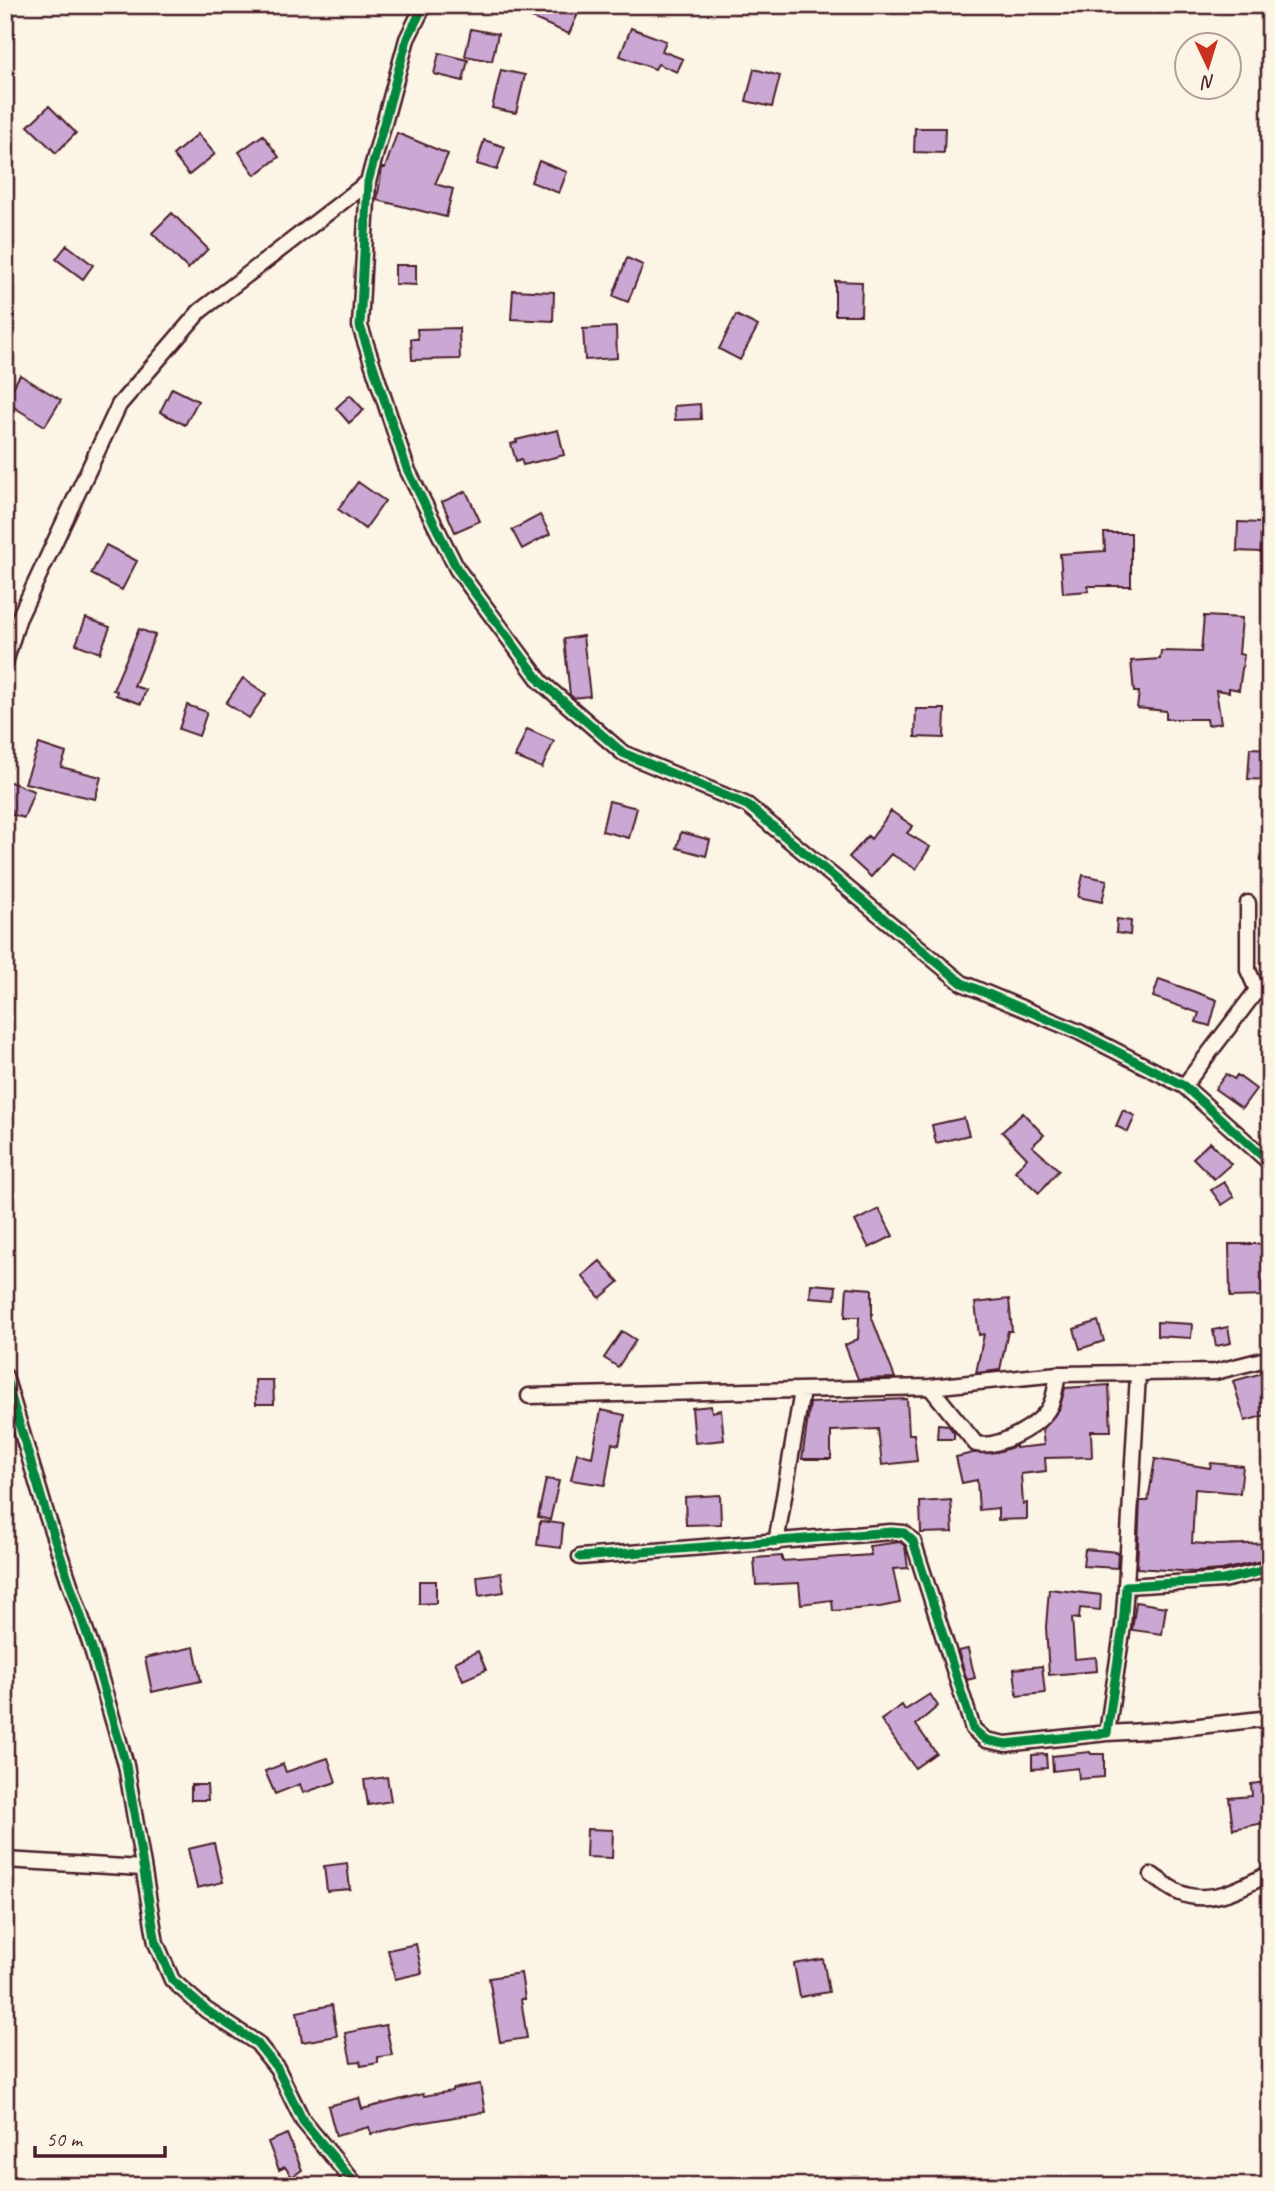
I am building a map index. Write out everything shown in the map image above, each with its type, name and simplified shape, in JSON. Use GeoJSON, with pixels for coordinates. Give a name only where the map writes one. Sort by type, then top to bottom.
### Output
{"type":"FeatureCollection","features":[{"type":"Feature","properties":{"kind":"street"},"geometry":{"type":"LineString","coordinates":[[424,5],[407,39],[368,182],[360,326],[407,469],[457,569],[541,682],[623,753],[747,805],[962,983],[1079,1032],[1184,1086],[1270,1163]]}},
{"type":"Feature","properties":{"kind":"street"},"geometry":{"type":"LineString","coordinates":[[5,663],[18,620],[119,405],[200,311],[368,182]]}},
{"type":"Feature","properties":{"kind":"street"},"geometry":{"type":"LineString","coordinates":[[1184,1086],[1263,992],[1248,970],[1248,903]]}},
{"type":"Feature","properties":{"kind":"street"},"geometry":{"type":"LineString","coordinates":[[529,1396],[930,1387],[1058,1374],[1215,1372],[1270,1358]]}},
{"type":"Feature","properties":{"kind":"street"},"geometry":{"type":"LineString","coordinates":[[930,1387],[976,1444],[985,1447],[1021,1432],[1040,1419],[1051,1406],[1058,1374]]}},
{"type":"Feature","properties":{"kind":"street"},"geometry":{"type":"LineString","coordinates":[[1107,1733],[1123,1626],[1138,1374]]}},
{"type":"Feature","properties":{"kind":"street"},"geometry":{"type":"LineString","coordinates":[[5,1376],[123,1753],[156,1943],[172,1980],[206,2010],[257,2043],[277,2068],[303,2121],[357,2186]]}},
{"type":"Feature","properties":{"kind":"street"},"geometry":{"type":"LineString","coordinates":[[776,1543],[802,1391]]}},
{"type":"Feature","properties":{"kind":"street"},"geometry":{"type":"LineString","coordinates":[[580,1557],[891,1532],[904,1534],[913,1541],[973,1729],[986,1740],[1006,1744],[1270,1718]]}},
{"type":"Feature","properties":{"kind":"street"},"geometry":{"type":"LineString","coordinates":[[1126,1586],[1223,1580],[1270,1569]]}},
{"type":"Feature","properties":{"kind":"street"},"geometry":{"type":"LineString","coordinates":[[5,1860],[142,1868]]}},
{"type":"Feature","properties":{"kind":"street"},"geometry":{"type":"LineString","coordinates":[[1152,1875],[1181,1894],[1205,1898],[1234,1892],[1270,1872]]}},
{"type":"Feature","properties":{"kind":"building"},"geometry":{"type":"Polygon","coordinates":[[[502,5],[570,5],[580,9],[569,34],[502,5]]]}},
{"type":"Feature","properties":{"kind":"building"},"geometry":{"type":"Polygon","coordinates":[[[631,28],[666,41],[662,51],[683,59],[677,72],[658,64],[655,69],[620,56],[631,28]]]}},
{"type":"Feature","properties":{"kind":"building"},"geometry":{"type":"Polygon","coordinates":[[[471,29],[498,34],[492,61],[465,56],[471,29]]]}},
{"type":"Feature","properties":{"kind":"building"},"geometry":{"type":"Polygon","coordinates":[[[439,53],[468,60],[463,81],[434,74],[439,53]]]}},
{"type":"Feature","properties":{"kind":"building"},"geometry":{"type":"Polygon","coordinates":[[[754,69],[780,76],[772,107],[746,101],[754,69]]]}},
{"type":"Feature","properties":{"kind":"building"},"geometry":{"type":"Polygon","coordinates":[[[501,70],[525,75],[516,113],[492,108],[501,70]]]}},
{"type":"Feature","properties":{"kind":"building"},"geometry":{"type":"Polygon","coordinates":[[[49,106],[76,133],[56,153],[28,126],[49,106]]]}},
{"type":"Feature","properties":{"kind":"building"},"geometry":{"type":"Polygon","coordinates":[[[915,128],[945,128],[944,153],[914,152],[915,128]]]}},
{"type":"Feature","properties":{"kind":"building"},"geometry":{"type":"Polygon","coordinates":[[[397,133],[448,154],[435,184],[453,189],[446,217],[377,200],[382,168],[385,168],[397,133]]]}},
{"type":"Feature","properties":{"kind":"building"},"geometry":{"type":"Polygon","coordinates":[[[198,134],[215,154],[189,175],[173,155],[198,134]]]}},
{"type":"Feature","properties":{"kind":"building"},"geometry":{"type":"Polygon","coordinates":[[[263,135],[279,157],[255,175],[239,152],[263,135]]]}},
{"type":"Feature","properties":{"kind":"building"},"geometry":{"type":"Polygon","coordinates":[[[484,140],[505,147],[497,170],[477,164],[484,140]]]}},
{"type":"Feature","properties":{"kind":"building"},"geometry":{"type":"Polygon","coordinates":[[[539,161],[567,172],[559,193],[531,182],[539,161]]]}},
{"type":"Feature","properties":{"kind":"building"},"geometry":{"type":"Polygon","coordinates":[[[172,213],[208,249],[188,269],[152,233],[172,213]]]}},
{"type":"Feature","properties":{"kind":"building"},"geometry":{"type":"Polygon","coordinates":[[[67,245],[93,265],[83,279],[56,259],[67,245]]]}},
{"type":"Feature","properties":{"kind":"building"},"geometry":{"type":"Polygon","coordinates":[[[627,258],[643,265],[628,302],[613,296],[627,258]]]}},
{"type":"Feature","properties":{"kind":"building"},"geometry":{"type":"Polygon","coordinates":[[[395,265],[416,265],[416,285],[395,284],[395,265]]]}},
{"type":"Feature","properties":{"kind":"building"},"geometry":{"type":"Polygon","coordinates":[[[835,281],[862,282],[861,315],[835,315],[835,281]]]}},
{"type":"Feature","properties":{"kind":"building"},"geometry":{"type":"Polygon","coordinates":[[[513,290],[554,292],[553,321],[511,319],[513,290]]]}},
{"type":"Feature","properties":{"kind":"building"},"geometry":{"type":"Polygon","coordinates":[[[736,315],[758,326],[740,360],[719,349],[736,315]]]}},
{"type":"Feature","properties":{"kind":"building"},"geometry":{"type":"Polygon","coordinates":[[[616,327],[617,358],[585,360],[583,329],[616,327]]]}},
{"type":"Feature","properties":{"kind":"building"},"geometry":{"type":"Polygon","coordinates":[[[459,328],[460,359],[412,360],[411,339],[418,339],[417,329],[459,328]]]}},
{"type":"Feature","properties":{"kind":"building"},"geometry":{"type":"Polygon","coordinates":[[[20,375],[61,400],[45,426],[5,402],[20,375]]]}},
{"type":"Feature","properties":{"kind":"building"},"geometry":{"type":"Polygon","coordinates":[[[172,388],[198,401],[185,425],[160,412],[172,388]]]}},
{"type":"Feature","properties":{"kind":"building"},"geometry":{"type":"Polygon","coordinates":[[[350,395],[364,410],[349,423],[336,408],[350,395]]]}},
{"type":"Feature","properties":{"kind":"building"},"geometry":{"type":"Polygon","coordinates":[[[700,404],[701,419],[675,420],[674,406],[700,404]]]}},
{"type":"Feature","properties":{"kind":"building"},"geometry":{"type":"Polygon","coordinates":[[[558,430],[564,455],[523,465],[521,459],[516,461],[511,444],[517,442],[516,440],[558,430]]]}},
{"type":"Feature","properties":{"kind":"building"},"geometry":{"type":"Polygon","coordinates":[[[358,482],[385,501],[365,529],[338,509],[358,482]]]}},
{"type":"Feature","properties":{"kind":"building"},"geometry":{"type":"Polygon","coordinates":[[[466,491],[480,521],[455,532],[442,502],[466,491]]]}},
{"type":"Feature","properties":{"kind":"building"},"geometry":{"type":"Polygon","coordinates":[[[540,515],[550,534],[522,549],[512,530],[540,515]]]}},
{"type":"Feature","properties":{"kind":"building"},"geometry":{"type":"Polygon","coordinates":[[[1238,522],[1261,523],[1261,552],[1237,551],[1238,522]]]}},
{"type":"Feature","properties":{"kind":"building"},"geometry":{"type":"Polygon","coordinates":[[[1104,533],[1131,533],[1131,586],[1088,586],[1089,591],[1063,593],[1060,554],[1105,551],[1104,533]]]}},
{"type":"Feature","properties":{"kind":"building"},"geometry":{"type":"Polygon","coordinates":[[[106,545],[137,561],[122,590],[91,574],[106,545]]]}},
{"type":"Feature","properties":{"kind":"building"},"geometry":{"type":"Polygon","coordinates":[[[1204,616],[1242,618],[1239,654],[1244,655],[1239,690],[1216,690],[1221,723],[1208,725],[1207,719],[1166,719],[1166,711],[1137,708],[1139,692],[1134,692],[1131,661],[1160,659],[1161,651],[1201,652],[1204,616]]]}},
{"type":"Feature","properties":{"kind":"building"},"geometry":{"type":"Polygon","coordinates":[[[86,618],[110,627],[100,653],[76,644],[86,618]]]}},
{"type":"Feature","properties":{"kind":"building"},"geometry":{"type":"Polygon","coordinates":[[[139,629],[155,635],[134,686],[146,690],[141,704],[116,695],[117,691],[113,690],[139,629]]]}},
{"type":"Feature","properties":{"kind":"building"},"geometry":{"type":"Polygon","coordinates":[[[583,636],[590,696],[574,698],[570,695],[564,639],[583,636]]]}},
{"type":"Feature","properties":{"kind":"building"},"geometry":{"type":"Polygon","coordinates":[[[243,678],[266,694],[249,718],[226,703],[243,678]]]}},
{"type":"Feature","properties":{"kind":"building"},"geometry":{"type":"Polygon","coordinates":[[[187,705],[207,712],[199,736],[179,729],[187,705]]]}},
{"type":"Feature","properties":{"kind":"building"},"geometry":{"type":"Polygon","coordinates":[[[916,709],[945,709],[944,738],[915,737],[916,709]]]}},
{"type":"Feature","properties":{"kind":"building"},"geometry":{"type":"Polygon","coordinates":[[[527,729],[554,741],[542,768],[515,757],[527,729]]]}},
{"type":"Feature","properties":{"kind":"building"},"geometry":{"type":"Polygon","coordinates":[[[39,744],[66,753],[61,767],[101,777],[95,799],[25,783],[39,744]]]}},
{"type":"Feature","properties":{"kind":"building"},"geometry":{"type":"Polygon","coordinates":[[[1250,748],[1270,749],[1270,780],[1248,779],[1250,748]]]}},
{"type":"Feature","properties":{"kind":"building"},"geometry":{"type":"Polygon","coordinates":[[[5,780],[34,791],[24,818],[5,812],[5,780]]]}},
{"type":"Feature","properties":{"kind":"building"},"geometry":{"type":"Polygon","coordinates":[[[609,801],[637,808],[629,838],[602,831],[609,801]]]}},
{"type":"Feature","properties":{"kind":"building"},"geometry":{"type":"Polygon","coordinates":[[[891,811],[913,826],[907,833],[930,847],[916,869],[891,854],[871,877],[849,857],[868,836],[871,839],[891,811]]]}},
{"type":"Feature","properties":{"kind":"building"},"geometry":{"type":"Polygon","coordinates":[[[681,832],[710,840],[706,856],[677,848],[681,832]]]}},
{"type":"Feature","properties":{"kind":"building"},"geometry":{"type":"Polygon","coordinates":[[[1083,875],[1107,880],[1102,902],[1078,897],[1083,875]]]}},
{"type":"Feature","properties":{"kind":"building"},"geometry":{"type":"Polygon","coordinates":[[[1117,919],[1131,921],[1130,935],[1116,933],[1117,919]]]}},
{"type":"Feature","properties":{"kind":"building"},"geometry":{"type":"Polygon","coordinates":[[[1159,979],[1217,1000],[1210,1026],[1196,1022],[1199,1013],[1153,997],[1159,979]]]}},
{"type":"Feature","properties":{"kind":"building"},"geometry":{"type":"Polygon","coordinates":[[[1226,1074],[1234,1079],[1237,1075],[1256,1089],[1242,1108],[1215,1089],[1226,1074]]]}},
{"type":"Feature","properties":{"kind":"building"},"geometry":{"type":"Polygon","coordinates":[[[1123,1110],[1135,1116],[1128,1132],[1116,1126],[1123,1110]]]}},
{"type":"Feature","properties":{"kind":"building"},"geometry":{"type":"Polygon","coordinates":[[[1023,1113],[1044,1135],[1032,1146],[1059,1170],[1039,1193],[1015,1171],[1027,1158],[1002,1132],[1023,1113]]]}},
{"type":"Feature","properties":{"kind":"building"},"geometry":{"type":"Polygon","coordinates":[[[964,1118],[969,1135],[936,1143],[932,1125],[964,1118]]]}},
{"type":"Feature","properties":{"kind":"building"},"geometry":{"type":"Polygon","coordinates":[[[1210,1142],[1231,1164],[1214,1179],[1193,1158],[1210,1142]]]}},
{"type":"Feature","properties":{"kind":"building"},"geometry":{"type":"Polygon","coordinates":[[[1224,1182],[1234,1197],[1222,1205],[1211,1190],[1224,1182]]]}},
{"type":"Feature","properties":{"kind":"building"},"geometry":{"type":"Polygon","coordinates":[[[879,1209],[893,1236],[869,1248],[855,1221],[879,1209]]]}},
{"type":"Feature","properties":{"kind":"building"},"geometry":{"type":"Polygon","coordinates":[[[1229,1244],[1263,1244],[1264,1296],[1230,1297],[1229,1244]]]}},
{"type":"Feature","properties":{"kind":"building"},"geometry":{"type":"Polygon","coordinates":[[[600,1261],[619,1282],[600,1298],[582,1276],[600,1261]]]}},
{"type":"Feature","properties":{"kind":"building"},"geometry":{"type":"Polygon","coordinates":[[[811,1284],[836,1286],[835,1299],[810,1297],[811,1284]]]}},
{"type":"Feature","properties":{"kind":"building"},"geometry":{"type":"Polygon","coordinates":[[[847,1287],[872,1289],[872,1318],[895,1378],[858,1379],[845,1345],[858,1339],[859,1317],[845,1317],[847,1287]]]}},
{"type":"Feature","properties":{"kind":"building"},"geometry":{"type":"Polygon","coordinates":[[[1009,1299],[1012,1331],[1008,1331],[1000,1370],[976,1373],[984,1334],[979,1335],[975,1303],[1009,1299]]]}},
{"type":"Feature","properties":{"kind":"building"},"geometry":{"type":"Polygon","coordinates":[[[1098,1321],[1104,1341],[1080,1349],[1074,1329],[1098,1321]]]}},
{"type":"Feature","properties":{"kind":"building"},"geometry":{"type":"Polygon","coordinates":[[[1157,1322],[1192,1324],[1191,1338],[1157,1336],[1157,1322]]]}},
{"type":"Feature","properties":{"kind":"building"},"geometry":{"type":"Polygon","coordinates":[[[1228,1327],[1231,1343],[1216,1346],[1213,1330],[1228,1327]]]}},
{"type":"Feature","properties":{"kind":"building"},"geometry":{"type":"Polygon","coordinates":[[[622,1331],[636,1340],[618,1367],[604,1358],[622,1331]]]}},
{"type":"Feature","properties":{"kind":"building"},"geometry":{"type":"Polygon","coordinates":[[[1270,1371],[1270,1414],[1245,1421],[1233,1381],[1270,1371]]]}},
{"type":"Feature","properties":{"kind":"building"},"geometry":{"type":"Polygon","coordinates":[[[255,1380],[273,1380],[274,1404],[256,1404],[255,1380]]]}},
{"type":"Feature","properties":{"kind":"building"},"geometry":{"type":"Polygon","coordinates":[[[1109,1385],[1111,1431],[1091,1431],[1092,1457],[1045,1458],[1046,1471],[1021,1474],[1023,1504],[1027,1503],[1027,1519],[998,1520],[998,1508],[979,1510],[977,1480],[962,1483],[956,1457],[997,1452],[1016,1446],[1044,1445],[1042,1429],[1059,1410],[1065,1388],[1109,1385]]]}},
{"type":"Feature","properties":{"kind":"building"},"geometry":{"type":"Polygon","coordinates":[[[907,1399],[909,1434],[914,1434],[917,1461],[882,1465],[878,1429],[831,1431],[831,1459],[802,1459],[810,1403],[907,1399]]]}},
{"type":"Feature","properties":{"kind":"building"},"geometry":{"type":"Polygon","coordinates":[[[711,1406],[712,1412],[721,1410],[724,1440],[695,1443],[692,1408],[711,1406]]]}},
{"type":"Feature","properties":{"kind":"building"},"geometry":{"type":"Polygon","coordinates":[[[601,1410],[625,1415],[619,1445],[612,1443],[605,1485],[571,1480],[577,1453],[592,1457],[601,1410]]]}},
{"type":"Feature","properties":{"kind":"building"},"geometry":{"type":"Polygon","coordinates":[[[938,1424],[948,1425],[954,1433],[954,1439],[937,1439],[938,1424]]]}},
{"type":"Feature","properties":{"kind":"building"},"geometry":{"type":"Polygon","coordinates":[[[1155,1459],[1210,1468],[1211,1463],[1243,1466],[1240,1493],[1195,1489],[1192,1543],[1270,1543],[1270,1559],[1222,1570],[1195,1572],[1137,1568],[1140,1501],[1148,1501],[1155,1459]]]}},
{"type":"Feature","properties":{"kind":"building"},"geometry":{"type":"Polygon","coordinates":[[[546,1479],[559,1481],[550,1520],[538,1517],[546,1479]]]}},
{"type":"Feature","properties":{"kind":"building"},"geometry":{"type":"Polygon","coordinates":[[[720,1495],[721,1524],[686,1525],[685,1497],[720,1495]]]}},
{"type":"Feature","properties":{"kind":"building"},"geometry":{"type":"Polygon","coordinates":[[[951,1500],[953,1532],[921,1533],[920,1502],[951,1500]]]}},
{"type":"Feature","properties":{"kind":"building"},"geometry":{"type":"Polygon","coordinates":[[[540,1521],[563,1524],[561,1548],[537,1545],[540,1521]]]}},
{"type":"Feature","properties":{"kind":"building"},"geometry":{"type":"Polygon","coordinates":[[[900,1542],[905,1546],[908,1568],[893,1569],[900,1603],[833,1611],[832,1600],[801,1604],[799,1583],[756,1585],[754,1558],[782,1556],[782,1561],[871,1555],[869,1546],[900,1542]]]}},
{"type":"Feature","properties":{"kind":"building"},"geometry":{"type":"Polygon","coordinates":[[[1085,1549],[1118,1552],[1117,1568],[1083,1566],[1085,1549]]]}},
{"type":"Feature","properties":{"kind":"building"},"geometry":{"type":"Polygon","coordinates":[[[501,1573],[504,1592],[479,1596],[477,1576],[501,1573]]]}},
{"type":"Feature","properties":{"kind":"building"},"geometry":{"type":"Polygon","coordinates":[[[419,1581],[436,1581],[436,1603],[419,1604],[419,1581]]]}},
{"type":"Feature","properties":{"kind":"building"},"geometry":{"type":"Polygon","coordinates":[[[1049,1589],[1101,1595],[1100,1610],[1080,1608],[1079,1619],[1072,1618],[1075,1659],[1096,1657],[1097,1671],[1049,1675],[1046,1627],[1049,1589]]]}},
{"type":"Feature","properties":{"kind":"building"},"geometry":{"type":"Polygon","coordinates":[[[1136,1602],[1166,1607],[1162,1634],[1132,1630],[1136,1602]]]}},
{"type":"Feature","properties":{"kind":"building"},"geometry":{"type":"Polygon","coordinates":[[[194,1647],[201,1681],[152,1692],[145,1658],[194,1647]]]}},
{"type":"Feature","properties":{"kind":"building"},"geometry":{"type":"Polygon","coordinates":[[[968,1649],[975,1678],[967,1680],[958,1651],[968,1649]]]}},
{"type":"Feature","properties":{"kind":"building"},"geometry":{"type":"Polygon","coordinates":[[[478,1651],[486,1670],[463,1680],[455,1662],[478,1651]]]}},
{"type":"Feature","properties":{"kind":"building"},"geometry":{"type":"Polygon","coordinates":[[[1042,1666],[1045,1693],[1017,1696],[1014,1669],[1042,1666]]]}},
{"type":"Feature","properties":{"kind":"building"},"geometry":{"type":"Polygon","coordinates":[[[930,1694],[938,1706],[916,1725],[936,1753],[915,1768],[881,1720],[902,1705],[905,1710],[930,1694]]]}},
{"type":"Feature","properties":{"kind":"building"},"geometry":{"type":"Polygon","coordinates":[[[1090,1752],[1104,1754],[1104,1777],[1079,1779],[1078,1768],[1053,1771],[1052,1756],[1090,1752]]]}},
{"type":"Feature","properties":{"kind":"building"},"geometry":{"type":"Polygon","coordinates":[[[1046,1754],[1047,1768],[1032,1769],[1032,1755],[1046,1754]]]}},
{"type":"Feature","properties":{"kind":"building"},"geometry":{"type":"Polygon","coordinates":[[[328,1758],[336,1782],[303,1793],[300,1784],[275,1794],[265,1771],[283,1764],[286,1772],[328,1758]]]}},
{"type":"Feature","properties":{"kind":"building"},"geometry":{"type":"Polygon","coordinates":[[[387,1777],[391,1801],[368,1805],[364,1780],[387,1777]]]}},
{"type":"Feature","properties":{"kind":"building"},"geometry":{"type":"Polygon","coordinates":[[[1265,1782],[1269,1822],[1233,1829],[1229,1798],[1252,1796],[1251,1784],[1265,1782]]]}},
{"type":"Feature","properties":{"kind":"building"},"geometry":{"type":"Polygon","coordinates":[[[191,1785],[207,1785],[208,1800],[191,1800],[191,1785]]]}},
{"type":"Feature","properties":{"kind":"building"},"geometry":{"type":"Polygon","coordinates":[[[587,1829],[613,1830],[612,1858],[586,1857],[587,1829]]]}},
{"type":"Feature","properties":{"kind":"building"},"geometry":{"type":"Polygon","coordinates":[[[214,1843],[223,1882],[197,1888],[188,1849],[214,1843]]]}},
{"type":"Feature","properties":{"kind":"building"},"geometry":{"type":"Polygon","coordinates":[[[347,1863],[350,1889],[327,1891],[324,1866],[347,1863]]]}},
{"type":"Feature","properties":{"kind":"building"},"geometry":{"type":"Polygon","coordinates":[[[416,1944],[422,1973],[395,1979],[388,1950],[416,1944]]]}},
{"type":"Feature","properties":{"kind":"building"},"geometry":{"type":"Polygon","coordinates":[[[823,1959],[829,1992],[800,1997],[794,1964],[823,1959]]]}},
{"type":"Feature","properties":{"kind":"building"},"geometry":{"type":"Polygon","coordinates":[[[521,1973],[525,1999],[521,1999],[527,2038],[500,2042],[489,1978],[521,1973]]]}},
{"type":"Feature","properties":{"kind":"building"},"geometry":{"type":"Polygon","coordinates":[[[332,2005],[337,2036],[302,2042],[297,2012],[332,2005]]]}},
{"type":"Feature","properties":{"kind":"building"},"geometry":{"type":"Polygon","coordinates":[[[386,2025],[392,2055],[378,2057],[378,2063],[361,2066],[360,2061],[351,2062],[345,2033],[386,2025]]]}},
{"type":"Feature","properties":{"kind":"building"},"geometry":{"type":"Polygon","coordinates":[[[480,2084],[485,2112],[371,2134],[369,2127],[336,2136],[328,2106],[359,2098],[362,2109],[480,2084]]]}},
{"type":"Feature","properties":{"kind":"building"},"geometry":{"type":"Polygon","coordinates":[[[287,2134],[302,2170],[292,2177],[285,2167],[279,2170],[268,2142],[287,2134]]]}},
{"type":"Feature","properties":{"kind":"cycle path"},"geometry":{"type":"LineString","coordinates":[[424,5],[407,39],[368,182],[360,326],[407,469],[457,569],[541,682],[623,753],[747,805],[962,983],[1079,1032],[1184,1086],[1270,1163]]}},
{"type":"Feature","properties":{"kind":"cycle path"},"geometry":{"type":"LineString","coordinates":[[5,1376],[126,1765],[156,1943],[172,1980],[206,2010],[257,2043],[277,2068],[303,2121],[357,2186]]}},
{"type":"Feature","properties":{"kind":"cycle path"},"geometry":{"type":"LineString","coordinates":[[580,1557],[904,1533],[913,1541],[973,1729],[986,1740],[1006,1744],[1107,1733],[1123,1626],[1126,1586],[1223,1580],[1270,1569]]}}]}
